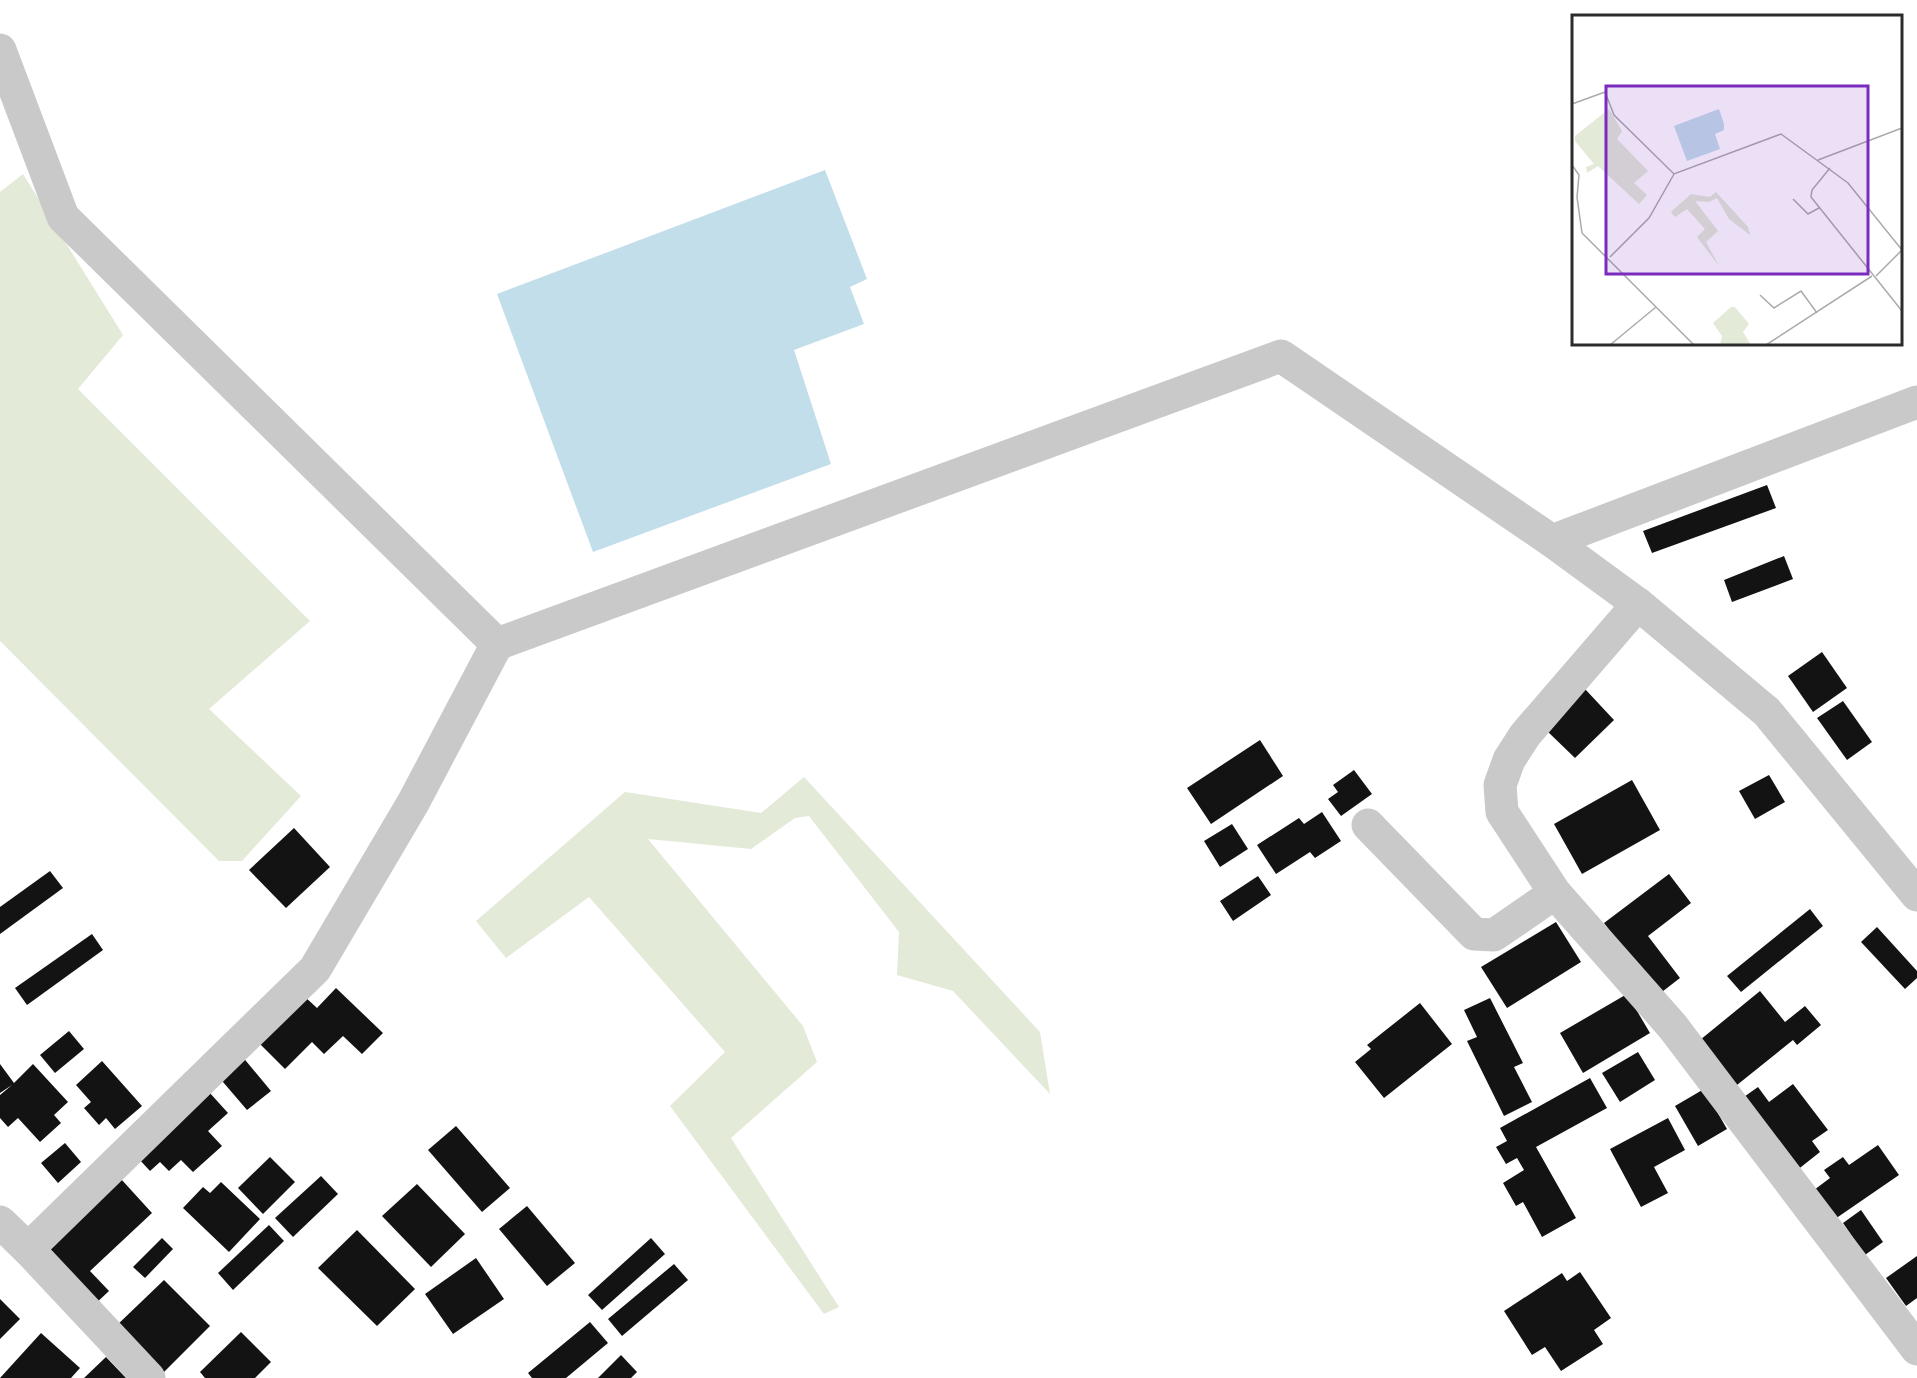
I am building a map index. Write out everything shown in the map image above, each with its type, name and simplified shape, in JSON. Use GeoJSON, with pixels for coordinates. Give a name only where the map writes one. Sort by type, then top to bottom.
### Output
{"type":"FeatureCollection","features":[{"type":"Feature","properties":{"kind":"street"},"geometry":{"type":"LineString","coordinates":[[0,50],[63,217],[497,644]]}},
{"type":"Feature","properties":{"kind":"street"},"geometry":{"type":"LineString","coordinates":[[28,1249],[315,969],[413,803],[497,644],[1281,356],[1552,541],[1638,604],[1767,712],[1917,895]]}},
{"type":"Feature","properties":{"kind":"street"},"geometry":{"type":"LineString","coordinates":[[1552,541],[1917,402]]}},
{"type":"Feature","properties":{"kind":"street"},"geometry":{"type":"LineString","coordinates":[[1638,604],[1526,735],[1509,760],[1500,785],[1502,813],[1555,893],[1673,1027],[1917,1349]]}},
{"type":"Feature","properties":{"kind":"street"},"geometry":{"type":"LineString","coordinates":[[1368,825],[1474,934],[1494,935],[1555,893]]}},
{"type":"Feature","properties":{"kind":"street"},"geometry":{"type":"LineString","coordinates":[[0,1222],[148,1378]]}},
{"type":"Feature","properties":{"kind":"green space"},"geometry":{"type":"Polygon","coordinates":[[[23,174],[123,335],[78,389],[310,621],[209,709],[301,796],[242,861],[219,861],[0,641],[0,192],[23,174]]]}},
{"type":"Feature","properties":{"kind":"green space"},"geometry":{"type":"Polygon","coordinates":[[[804,777],[1040,1032],[1050,1094],[953,991],[897,975],[899,932],[809,816],[795,818],[751,849],[648,839],[803,1026],[817,1062],[731,1138],[839,1307],[824,1314],[670,1106],[725,1052],[589,897],[506,958],[476,921],[625,792],[761,813],[804,777]]]}},
{"type":"Feature","properties":{"kind":"water"},"geometry":{"type":"Polygon","coordinates":[[[825,170],[867,279],[850,287],[864,324],[794,350],[831,464],[593,552],[497,294],[825,170]]]}},
{"type":"Feature","properties":{"kind":"building"},"geometry":{"type":"Polygon","coordinates":[[[1767,485],[1776,508],[1652,553],[1643,531],[1767,485]]]}},
{"type":"Feature","properties":{"kind":"building"},"geometry":{"type":"Polygon","coordinates":[[[1784,556],[1793,579],[1732,602],[1724,580],[1784,556]]]}},
{"type":"Feature","properties":{"kind":"building"},"geometry":{"type":"Polygon","coordinates":[[[1822,652],[1847,688],[1813,712],[1788,676],[1822,652]]]}},
{"type":"Feature","properties":{"kind":"building"},"geometry":{"type":"Polygon","coordinates":[[[1585,689],[1614,720],[1575,758],[1545,729],[1585,689]]]}},
{"type":"Feature","properties":{"kind":"building"},"geometry":{"type":"Polygon","coordinates":[[[1843,701],[1872,742],[1847,760],[1817,718],[1843,701]]]}},
{"type":"Feature","properties":{"kind":"building"},"geometry":{"type":"Polygon","coordinates":[[[1260,740],[1283,776],[1211,824],[1187,788],[1260,740]]]}},
{"type":"Feature","properties":{"kind":"building"},"geometry":{"type":"Polygon","coordinates":[[[1354,770],[1372,794],[1341,816],[1328,799],[1338,792],[1333,785],[1354,770]]]}},
{"type":"Feature","properties":{"kind":"building"},"geometry":{"type":"Polygon","coordinates":[[[1769,775],[1785,802],[1755,819],[1739,791],[1769,775]]]}},
{"type":"Feature","properties":{"kind":"building"},"geometry":{"type":"Polygon","coordinates":[[[1632,780],[1660,830],[1582,874],[1554,824],[1632,780]]]}},
{"type":"Feature","properties":{"kind":"building"},"geometry":{"type":"Polygon","coordinates":[[[1322,812],[1341,841],[1315,858],[1310,852],[1276,874],[1257,845],[1299,818],[1304,824],[1322,812]]]}},
{"type":"Feature","properties":{"kind":"building"},"geometry":{"type":"Polygon","coordinates":[[[1232,824],[1248,849],[1220,867],[1204,841],[1232,824]]]}},
{"type":"Feature","properties":{"kind":"building"},"geometry":{"type":"Polygon","coordinates":[[[294,828],[330,867],[286,908],[249,870],[294,828]]]}},
{"type":"Feature","properties":{"kind":"building"},"geometry":{"type":"Polygon","coordinates":[[[50,871],[63,888],[0,934],[0,907],[50,871]]]}},
{"type":"Feature","properties":{"kind":"building"},"geometry":{"type":"Polygon","coordinates":[[[1669,874],[1691,903],[1648,936],[1680,978],[1658,995],[1604,923],[1669,874]]]}},
{"type":"Feature","properties":{"kind":"building"},"geometry":{"type":"Polygon","coordinates":[[[1258,876],[1271,895],[1233,921],[1220,901],[1258,876]]]}},
{"type":"Feature","properties":{"kind":"building"},"geometry":{"type":"Polygon","coordinates":[[[1810,909],[1823,926],[1741,992],[1727,976],[1810,909]]]}},
{"type":"Feature","properties":{"kind":"building"},"geometry":{"type":"Polygon","coordinates":[[[1556,922],[1581,962],[1507,1008],[1481,967],[1556,922]]]}},
{"type":"Feature","properties":{"kind":"building"},"geometry":{"type":"Polygon","coordinates":[[[1877,927],[1917,971],[1917,978],[1905,989],[1861,942],[1877,927]]]}},
{"type":"Feature","properties":{"kind":"building"},"geometry":{"type":"Polygon","coordinates":[[[92,934],[103,950],[27,1005],[15,988],[92,934]]]}},
{"type":"Feature","properties":{"kind":"building"},"geometry":{"type":"Polygon","coordinates":[[[336,988],[383,1033],[362,1054],[343,1036],[324,1054],[312,1042],[285,1069],[258,1042],[304,996],[317,1008],[336,988]]]}},
{"type":"Feature","properties":{"kind":"building"},"geometry":{"type":"Polygon","coordinates":[[[1760,991],[1785,1022],[1805,1006],[1821,1025],[1797,1045],[1793,1040],[1737,1085],[1700,1040],[1760,991]]]}},
{"type":"Feature","properties":{"kind":"building"},"geometry":{"type":"Polygon","coordinates":[[[1627,994],[1650,1033],[1583,1073],[1560,1033],[1627,994]]]}},
{"type":"Feature","properties":{"kind":"building"},"geometry":{"type":"Polygon","coordinates":[[[1490,998],[1523,1063],[1514,1067],[1532,1102],[1504,1116],[1467,1041],[1477,1037],[1464,1010],[1490,998]]]}},
{"type":"Feature","properties":{"kind":"building"},"geometry":{"type":"Polygon","coordinates":[[[1420,1003],[1452,1044],[1384,1098],[1355,1062],[1371,1049],[1367,1045],[1420,1003]]]}},
{"type":"Feature","properties":{"kind":"building"},"geometry":{"type":"Polygon","coordinates":[[[69,1031],[84,1049],[55,1073],[40,1055],[69,1031]]]}},
{"type":"Feature","properties":{"kind":"building"},"geometry":{"type":"Polygon","coordinates":[[[1638,1052],[1655,1080],[1620,1102],[1602,1073],[1638,1052]]]}},
{"type":"Feature","properties":{"kind":"building"},"geometry":{"type":"Polygon","coordinates":[[[241,1055],[271,1091],[247,1110],[217,1075],[241,1055]]]}},
{"type":"Feature","properties":{"kind":"building"},"geometry":{"type":"Polygon","coordinates":[[[102,1061],[142,1106],[115,1129],[106,1118],[99,1125],[84,1108],[91,1102],[76,1085],[102,1061]]]}},
{"type":"Feature","properties":{"kind":"building"},"geometry":{"type":"Polygon","coordinates":[[[0,1064],[14,1083],[33,1064],[68,1102],[54,1115],[61,1123],[40,1142],[18,1118],[8,1127],[0,1118],[0,1095],[12,1085],[0,1093],[0,1064]]]}},
{"type":"Feature","properties":{"kind":"building"},"geometry":{"type":"Polygon","coordinates":[[[1590,1078],[1607,1108],[1536,1147],[1576,1218],[1542,1237],[1523,1202],[1516,1206],[1503,1183],[1524,1170],[1517,1158],[1506,1164],[1496,1147],[1507,1141],[1500,1128],[1590,1078]]]}},
{"type":"Feature","properties":{"kind":"building"},"geometry":{"type":"Polygon","coordinates":[[[1793,1084],[1828,1130],[1812,1141],[1820,1152],[1796,1171],[1741,1099],[1758,1087],[1769,1102],[1793,1084]]]}},
{"type":"Feature","properties":{"kind":"building"},"geometry":{"type":"Polygon","coordinates":[[[1704,1089],[1727,1129],[1698,1146],[1675,1106],[1704,1089]]]}},
{"type":"Feature","properties":{"kind":"building"},"geometry":{"type":"Polygon","coordinates":[[[209,1092],[228,1113],[208,1131],[222,1146],[193,1172],[181,1160],[169,1171],[160,1162],[150,1171],[138,1158],[209,1092]]]}},
{"type":"Feature","properties":{"kind":"building"},"geometry":{"type":"Polygon","coordinates":[[[1668,1118],[1685,1150],[1654,1167],[1668,1193],[1641,1207],[1610,1149],[1668,1118]]]}},
{"type":"Feature","properties":{"kind":"building"},"geometry":{"type":"Polygon","coordinates":[[[456,1126],[510,1188],[482,1212],[428,1150],[456,1126]]]}},
{"type":"Feature","properties":{"kind":"building"},"geometry":{"type":"Polygon","coordinates":[[[65,1143],[81,1162],[58,1183],[41,1163],[65,1143]]]}},
{"type":"Feature","properties":{"kind":"building"},"geometry":{"type":"Polygon","coordinates":[[[1878,1145],[1899,1175],[1835,1219],[1814,1190],[1830,1178],[1824,1170],[1843,1157],[1849,1165],[1878,1145]]]}},
{"type":"Feature","properties":{"kind":"building"},"geometry":{"type":"Polygon","coordinates":[[[270,1157],[295,1182],[263,1214],[238,1188],[270,1157]]]}},
{"type":"Feature","properties":{"kind":"building"},"geometry":{"type":"Polygon","coordinates":[[[321,1176],[338,1194],[293,1237],[275,1218],[321,1176]]]}},
{"type":"Feature","properties":{"kind":"building"},"geometry":{"type":"Polygon","coordinates":[[[121,1179],[152,1213],[90,1271],[109,1291],[93,1306],[43,1252],[121,1179]]]}},
{"type":"Feature","properties":{"kind":"building"},"geometry":{"type":"Polygon","coordinates":[[[221,1182],[260,1219],[229,1252],[183,1208],[203,1187],[210,1193],[221,1182]]]}},
{"type":"Feature","properties":{"kind":"building"},"geometry":{"type":"Polygon","coordinates":[[[417,1184],[465,1234],[431,1267],[382,1216],[417,1184]]]}},
{"type":"Feature","properties":{"kind":"building"},"geometry":{"type":"Polygon","coordinates":[[[527,1206],[575,1263],[547,1286],[499,1229],[527,1206]]]}},
{"type":"Feature","properties":{"kind":"building"},"geometry":{"type":"Polygon","coordinates":[[[1861,1210],[1883,1242],[1865,1255],[1843,1223],[1861,1210]]]}},
{"type":"Feature","properties":{"kind":"building"},"geometry":{"type":"Polygon","coordinates":[[[269,1225],[284,1241],[233,1290],[218,1273],[269,1225]]]}},
{"type":"Feature","properties":{"kind":"building"},"geometry":{"type":"Polygon","coordinates":[[[357,1230],[415,1289],[377,1326],[318,1268],[357,1230]]]}},
{"type":"Feature","properties":{"kind":"building"},"geometry":{"type":"Polygon","coordinates":[[[162,1238],[173,1249],[145,1278],[133,1267],[162,1238]]]}},
{"type":"Feature","properties":{"kind":"building"},"geometry":{"type":"Polygon","coordinates":[[[651,1238],[665,1254],[602,1310],[588,1295],[651,1238]]]}},
{"type":"Feature","properties":{"kind":"building"},"geometry":{"type":"Polygon","coordinates":[[[1917,1256],[1917,1298],[1906,1306],[1886,1278],[1917,1256]]]}},
{"type":"Feature","properties":{"kind":"building"},"geometry":{"type":"Polygon","coordinates":[[[476,1258],[504,1299],[453,1334],[425,1294],[476,1258]]]}},
{"type":"Feature","properties":{"kind":"building"},"geometry":{"type":"Polygon","coordinates":[[[674,1264],[688,1280],[622,1336],[608,1319],[674,1264]]]}},
{"type":"Feature","properties":{"kind":"building"},"geometry":{"type":"Polygon","coordinates":[[[1580,1272],[1611,1318],[1594,1330],[1603,1344],[1561,1371],[1545,1347],[1532,1355],[1504,1311],[1562,1273],[1567,1281],[1580,1272]]]}},
{"type":"Feature","properties":{"kind":"building"},"geometry":{"type":"Polygon","coordinates":[[[164,1280],[210,1326],[161,1375],[114,1328],[164,1280]]]}},
{"type":"Feature","properties":{"kind":"building"},"geometry":{"type":"Polygon","coordinates":[[[0,1299],[20,1319],[0,1339],[0,1299]]]}},
{"type":"Feature","properties":{"kind":"building"},"geometry":{"type":"Polygon","coordinates":[[[590,1322],[608,1343],[566,1378],[532,1378],[528,1373],[590,1322]]]}},
{"type":"Feature","properties":{"kind":"building"},"geometry":{"type":"Polygon","coordinates":[[[241,1332],[271,1362],[255,1378],[205,1378],[200,1372],[241,1332]]]}},
{"type":"Feature","properties":{"kind":"building"},"geometry":{"type":"Polygon","coordinates":[[[41,1333],[80,1368],[71,1378],[0,1378],[41,1333]]]}},
{"type":"Feature","properties":{"kind":"building"},"geometry":{"type":"Polygon","coordinates":[[[621,1355],[637,1372],[631,1378],[598,1378],[621,1355]]]}},
{"type":"Feature","properties":{"kind":"building"},"geometry":{"type":"Polygon","coordinates":[[[106,1357],[126,1378],[84,1378],[106,1357]]]}}]}
